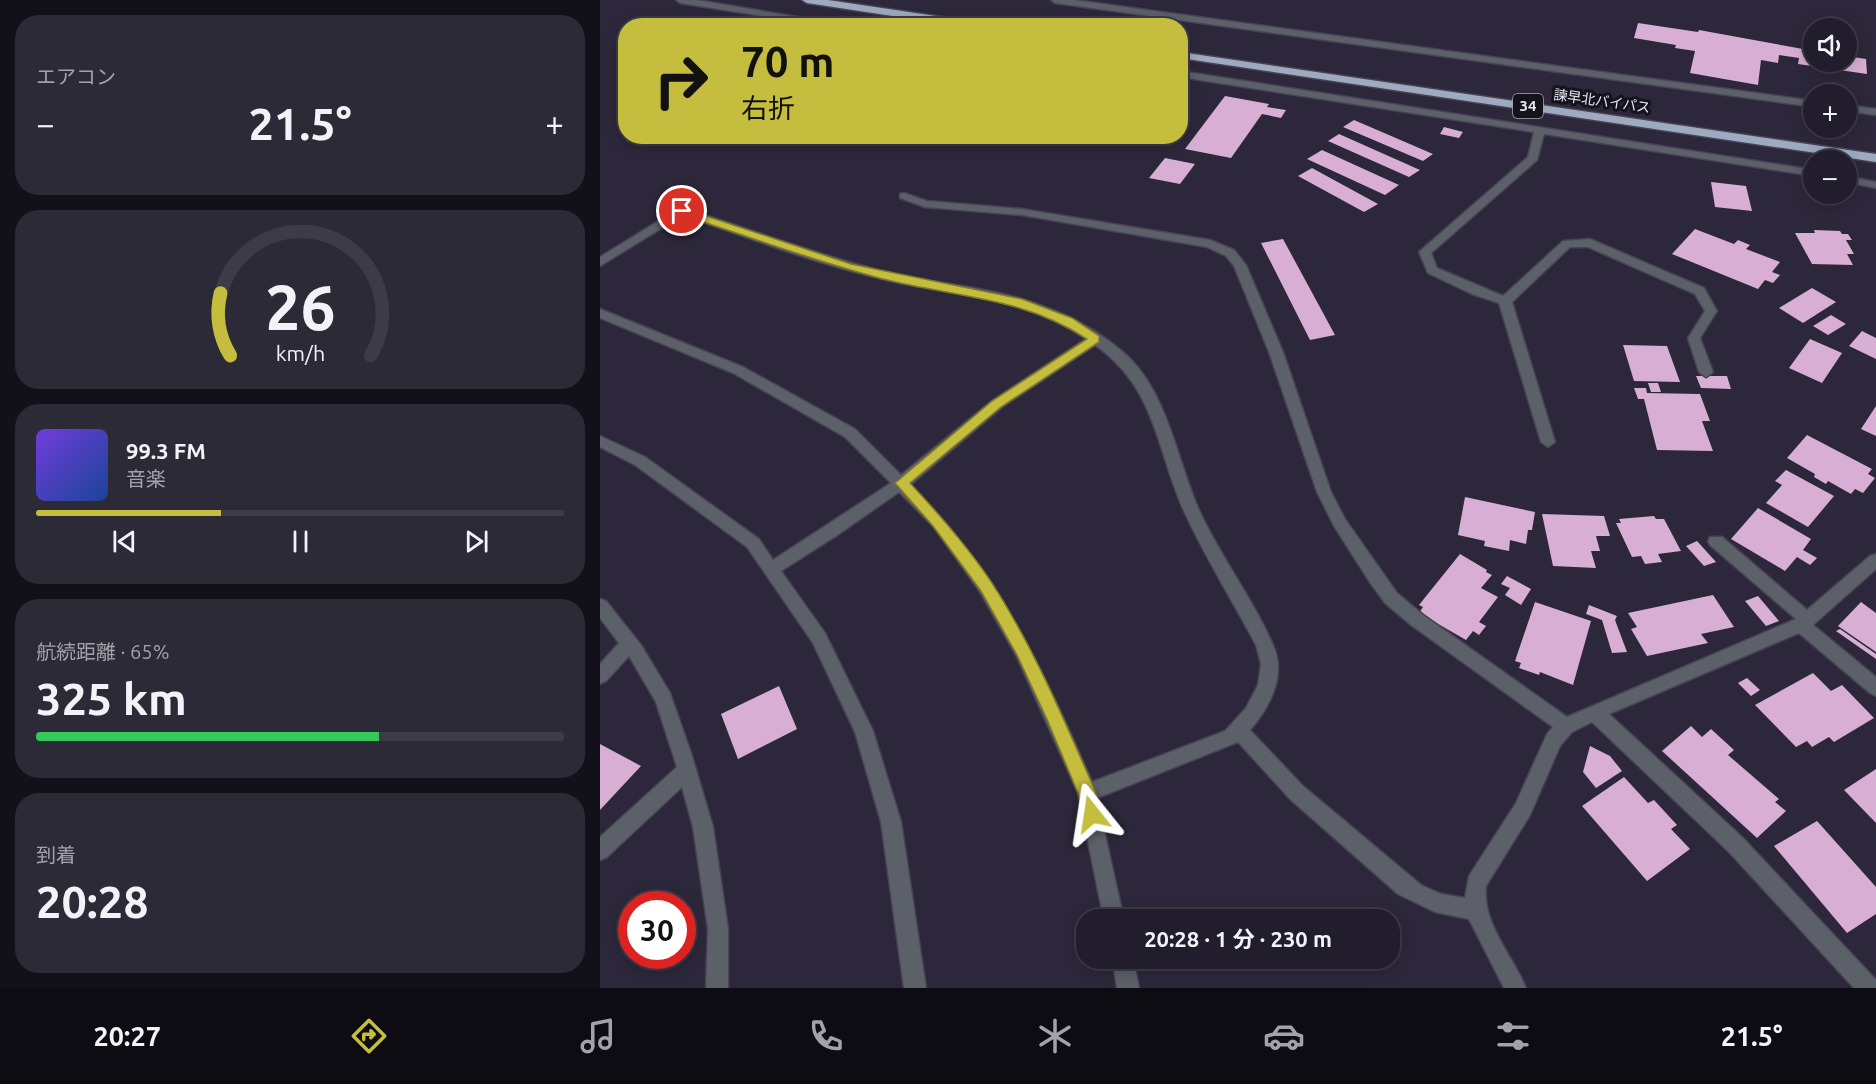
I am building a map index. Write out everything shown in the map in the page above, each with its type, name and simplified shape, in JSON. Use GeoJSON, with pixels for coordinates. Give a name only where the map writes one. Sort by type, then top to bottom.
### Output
{"type":"FeatureCollection","features":[{"type":"Feature","properties":{"kind":"highway"},"geometry":{"type":"LineString","coordinates":[[807,0],[929,18]]}},
{"type":"Feature","properties":{"kind":"highway","name":"諫早北バイパス"},"geometry":{"type":"LineString","coordinates":[[1188,56],[1876,158]]}},
{"type":"Feature","properties":{"kind":"street"},"geometry":{"type":"LineString","coordinates":[[680,0],[796,18]]}},
{"type":"Feature","properties":{"kind":"street"},"geometry":{"type":"LineString","coordinates":[[1055,0],[1186,18]]}},
{"type":"Feature","properties":{"kind":"street"},"geometry":{"type":"LineString","coordinates":[[1188,18],[1803,102]]}},
{"type":"Feature","properties":{"kind":"street"},"geometry":{"type":"LineString","coordinates":[[1188,75],[1803,171]]}},
{"type":"Feature","properties":{"kind":"street"},"geometry":{"type":"LineString","coordinates":[[1857,109],[1876,112]]}},
{"type":"Feature","properties":{"kind":"street"},"geometry":{"type":"LineString","coordinates":[[1505,301],[1476,291],[1432,270],[1425,252],[1533,158],[1540,129]]}},
{"type":"Feature","properties":{"kind":"street"},"geometry":{"type":"LineString","coordinates":[[1857,181],[1876,185]]}},
{"type":"Feature","properties":{"kind":"street"},"geometry":{"type":"LineString","coordinates":[[904,196],[925,204],[1022,212],[1203,243],[1230,253],[1240,265],[1275,352],[1324,492],[1339,522],[1391,598],[1417,620],[1566,726]]}},
{"type":"Feature","properties":{"kind":"street"},"geometry":{"type":"LineString","coordinates":[[600,262],[682,211],[847,266],[888,277],[1018,302],[1068,321],[1118,355],[1137,376],[1151,400],[1192,511],[1214,547],[1266,648],[1270,664],[1266,686],[1258,706],[1231,737],[1087,793]]}},
{"type":"Feature","properties":{"kind":"street"},"geometry":{"type":"LineString","coordinates":[[1505,301],[1567,244],[1590,243],[1700,291],[1711,311],[1694,338],[1706,372]]}},
{"type":"Feature","properties":{"kind":"street"},"geometry":{"type":"LineString","coordinates":[[1505,301],[1548,442]]}},
{"type":"Feature","properties":{"kind":"street"},"geometry":{"type":"LineString","coordinates":[[600,313],[738,370],[850,433],[902,483],[938,522],[986,586],[1023,652],[1087,793],[1112,909]]}},
{"type":"Feature","properties":{"kind":"street"},"geometry":{"type":"LineString","coordinates":[[771,569],[902,483],[997,404],[1095,339]]}},
{"type":"Feature","properties":{"kind":"street"},"geometry":{"type":"LineString","coordinates":[[600,441],[640,461],[753,543],[819,638],[864,731],[891,822],[915,988]]}},
{"type":"Feature","properties":{"kind":"street"},"geometry":{"type":"LineString","coordinates":[[1716,541],[1876,688]]}},
{"type":"Feature","properties":{"kind":"street"},"geometry":{"type":"LineString","coordinates":[[1515,988],[1510,974],[1480,923],[1473,896],[1476,883],[1523,809],[1553,740],[1566,726],[1594,712],[1804,622],[1876,560]]}},
{"type":"Feature","properties":{"kind":"street"},"geometry":{"type":"LineString","coordinates":[[600,606],[630,643],[664,699],[687,770],[704,827],[718,929],[717,988]]}},
{"type":"Feature","properties":{"kind":"street"},"geometry":{"type":"LineString","coordinates":[[600,676],[630,643]]}},
{"type":"Feature","properties":{"kind":"street"},"geometry":{"type":"LineString","coordinates":[[1594,712],[1736,844],[1868,988]]}},
{"type":"Feature","properties":{"kind":"street"},"geometry":{"type":"LineString","coordinates":[[1239,729],[1258,755],[1280,778],[1393,876],[1420,896],[1446,907],[1475,909]]}},
{"type":"Feature","properties":{"kind":"street"},"geometry":{"type":"LineString","coordinates":[[600,850],[687,770]]}},
{"type":"Feature","properties":{"kind":"street"},"geometry":{"type":"LineString","coordinates":[[1124,969],[1128,988]]}},
{"type":"Feature","properties":{"kind":"building"},"geometry":{"type":"Polygon","coordinates":[[[1638,23],[1698,32],[1699,30],[1803,49],[1803,65],[1798,64],[1799,58],[1779,55],[1778,63],[1761,60],[1758,85],[1690,73],[1695,51],[1675,48],[1676,45],[1634,38],[1638,23]]]}},
{"type":"Feature","properties":{"kind":"building"},"geometry":{"type":"Polygon","coordinates":[[[1857,58],[1866,59],[1867,74],[1853,72],[1857,72],[1857,58]]]}},
{"type":"Feature","properties":{"kind":"building"},"geometry":{"type":"Polygon","coordinates":[[[1225,96],[1269,104],[1267,107],[1286,110],[1281,118],[1262,114],[1231,158],[1185,149],[1225,96]]]}},
{"type":"Feature","properties":{"kind":"building"},"geometry":{"type":"Polygon","coordinates":[[[1354,120],[1433,154],[1423,161],[1343,127],[1354,120]]]}},
{"type":"Feature","properties":{"kind":"building"},"geometry":{"type":"Polygon","coordinates":[[[1444,127],[1463,132],[1459,138],[1440,134],[1444,127]]]}},
{"type":"Feature","properties":{"kind":"building"},"geometry":{"type":"Polygon","coordinates":[[[1339,134],[1420,170],[1409,177],[1328,141],[1339,134]]]}},
{"type":"Feature","properties":{"kind":"building"},"geometry":{"type":"Polygon","coordinates":[[[1322,150],[1399,185],[1385,195],[1307,159],[1322,150]]]}},
{"type":"Feature","properties":{"kind":"building"},"geometry":{"type":"Polygon","coordinates":[[[1165,158],[1195,164],[1180,184],[1149,178],[1165,158]]]}},
{"type":"Feature","properties":{"kind":"building"},"geometry":{"type":"Polygon","coordinates":[[[1312,168],[1378,204],[1364,212],[1298,176],[1312,168]]]}},
{"type":"Feature","properties":{"kind":"building"},"geometry":{"type":"Polygon","coordinates":[[[1711,182],[1746,186],[1752,211],[1715,207],[1711,182]]]}},
{"type":"Feature","properties":{"kind":"building"},"geometry":{"type":"Polygon","coordinates":[[[1695,229],[1734,244],[1738,240],[1750,245],[1746,249],[1780,262],[1772,272],[1780,275],[1773,283],[1765,280],[1758,289],[1672,254],[1695,229]]]}},
{"type":"Feature","properties":{"kind":"building"},"geometry":{"type":"Polygon","coordinates":[[[1814,230],[1840,231],[1842,234],[1848,234],[1852,240],[1846,240],[1854,254],[1847,254],[1853,265],[1812,264],[1795,233],[1815,233],[1814,230]]]}},
{"type":"Feature","properties":{"kind":"building"},"geometry":{"type":"Polygon","coordinates":[[[1283,239],[1335,335],[1310,340],[1261,243],[1283,239]]]}},
{"type":"Feature","properties":{"kind":"building"},"geometry":{"type":"Polygon","coordinates":[[[1812,288],[1836,302],[1803,323],[1779,308],[1812,288]]]}},
{"type":"Feature","properties":{"kind":"building"},"geometry":{"type":"Polygon","coordinates":[[[1831,315],[1846,324],[1828,335],[1813,326],[1831,315]]]}},
{"type":"Feature","properties":{"kind":"building"},"geometry":{"type":"Polygon","coordinates":[[[1862,331],[1876,338],[1876,359],[1849,346],[1862,331]]]}},
{"type":"Feature","properties":{"kind":"building"},"geometry":{"type":"Polygon","coordinates":[[[1810,339],[1842,353],[1822,383],[1789,368],[1810,339]]]}},
{"type":"Feature","properties":{"kind":"building"},"geometry":{"type":"Polygon","coordinates":[[[1623,345],[1667,346],[1680,382],[1634,381],[1623,345]]]}},
{"type":"Feature","properties":{"kind":"building"},"geometry":{"type":"Polygon","coordinates":[[[1696,376],[1727,376],[1731,389],[1701,388],[1696,376]]]}},
{"type":"Feature","properties":{"kind":"building"},"geometry":{"type":"Polygon","coordinates":[[[1648,383],[1658,383],[1661,392],[1651,392],[1648,383]]]}},
{"type":"Feature","properties":{"kind":"building"},"geometry":{"type":"Polygon","coordinates":[[[1634,388],[1646,388],[1647,393],[1700,394],[1710,421],[1702,421],[1713,451],[1657,450],[1644,399],[1638,399],[1634,388]]]}},
{"type":"Feature","properties":{"kind":"building"},"geometry":{"type":"Polygon","coordinates":[[[1876,406],[1876,436],[1861,429],[1876,406]]]}},
{"type":"Feature","properties":{"kind":"building"},"geometry":{"type":"Polygon","coordinates":[[[1807,435],[1872,469],[1868,474],[1875,478],[1863,493],[1855,489],[1851,494],[1828,481],[1826,484],[1814,477],[1815,474],[1787,458],[1807,435]]]}},
{"type":"Feature","properties":{"kind":"building"},"geometry":{"type":"Polygon","coordinates":[[[1786,470],[1834,496],[1808,527],[1766,503],[1782,485],[1775,481],[1786,470]]]}},
{"type":"Feature","properties":{"kind":"building"},"geometry":{"type":"Polygon","coordinates":[[[1465,497],[1535,512],[1532,530],[1528,530],[1526,544],[1510,540],[1509,551],[1484,546],[1485,541],[1458,535],[1465,497]]]}},
{"type":"Feature","properties":{"kind":"building"},"geometry":{"type":"Polygon","coordinates":[[[1758,508],[1811,539],[1803,550],[1817,558],[1810,565],[1797,557],[1785,571],[1731,539],[1758,508]]]}},
{"type":"Feature","properties":{"kind":"building"},"geometry":{"type":"Polygon","coordinates":[[[1542,514],[1604,516],[1610,536],[1596,536],[1600,551],[1591,551],[1596,568],[1553,566],[1542,514]]]}},
{"type":"Feature","properties":{"kind":"building"},"geometry":{"type":"Polygon","coordinates":[[[1654,516],[1656,519],[1664,519],[1681,551],[1658,554],[1662,562],[1645,564],[1641,556],[1632,557],[1616,523],[1621,523],[1619,519],[1654,516]]]}},
{"type":"Feature","properties":{"kind":"building"},"geometry":{"type":"Polygon","coordinates":[[[1697,541],[1716,562],[1704,566],[1686,546],[1697,541]]]}},
{"type":"Feature","properties":{"kind":"building"},"geometry":{"type":"Polygon","coordinates":[[[1460,554],[1492,575],[1481,588],[1498,597],[1479,622],[1486,626],[1479,635],[1473,631],[1466,640],[1419,613],[1423,607],[1419,605],[1460,554]]]}},
{"type":"Feature","properties":{"kind":"building"},"geometry":{"type":"Polygon","coordinates":[[[1507,576],[1531,589],[1521,605],[1505,595],[1510,588],[1501,584],[1507,576]]]}},
{"type":"Feature","properties":{"kind":"building"},"geometry":{"type":"Polygon","coordinates":[[[1713,595],[1734,627],[1701,634],[1708,643],[1647,656],[1631,629],[1637,627],[1628,613],[1713,595]]]}},
{"type":"Feature","properties":{"kind":"building"},"geometry":{"type":"Polygon","coordinates":[[[1758,596],[1779,621],[1766,626],[1745,601],[1758,596]]]}},
{"type":"Feature","properties":{"kind":"building"},"geometry":{"type":"Polygon","coordinates":[[[1535,602],[1591,621],[1573,685],[1540,672],[1539,675],[1519,668],[1521,663],[1515,661],[1535,602]]]}},
{"type":"Feature","properties":{"kind":"building"},"geometry":{"type":"Polygon","coordinates":[[[1861,602],[1876,613],[1876,652],[1838,626],[1861,602]]]}},
{"type":"Feature","properties":{"kind":"building"},"geometry":{"type":"Polygon","coordinates":[[[1589,605],[1617,616],[1615,620],[1627,652],[1612,653],[1602,620],[1586,614],[1589,605]]]}},
{"type":"Feature","properties":{"kind":"building"},"geometry":{"type":"Polygon","coordinates":[[[1840,629],[1876,654],[1876,659],[1836,631],[1840,629]]]}},
{"type":"Feature","properties":{"kind":"building"},"geometry":{"type":"Polygon","coordinates":[[[1813,673],[1831,691],[1842,685],[1874,718],[1834,742],[1829,737],[1812,747],[1807,741],[1796,747],[1755,705],[1813,673]]]}},
{"type":"Feature","properties":{"kind":"building"},"geometry":{"type":"Polygon","coordinates":[[[1747,678],[1760,690],[1751,696],[1738,683],[1747,678]]]}},
{"type":"Feature","properties":{"kind":"building"},"geometry":{"type":"Polygon","coordinates":[[[779,686],[797,729],[738,759],[721,714],[779,686]]]}},
{"type":"Feature","properties":{"kind":"building"},"geometry":{"type":"Polygon","coordinates":[[[1691,726],[1702,737],[1711,729],[1734,750],[1728,755],[1779,799],[1775,802],[1786,811],[1757,838],[1662,751],[1691,726]]]}},
{"type":"Feature","properties":{"kind":"building"},"geometry":{"type":"Polygon","coordinates":[[[600,744],[641,766],[600,810],[600,744]]]}},
{"type":"Feature","properties":{"kind":"building"},"geometry":{"type":"Polygon","coordinates":[[[1590,746],[1610,756],[1622,771],[1596,788],[1583,772],[1590,746]]]}},
{"type":"Feature","properties":{"kind":"building"},"geometry":{"type":"Polygon","coordinates":[[[1876,769],[1876,823],[1844,790],[1876,769]]]}},
{"type":"Feature","properties":{"kind":"building"},"geometry":{"type":"Polygon","coordinates":[[[1624,777],[1648,803],[1654,800],[1677,825],[1671,829],[1690,849],[1647,881],[1582,806],[1624,777]]]}},
{"type":"Feature","properties":{"kind":"building"},"geometry":{"type":"Polygon","coordinates":[[[1817,821],[1876,887],[1876,914],[1847,933],[1774,846],[1817,821]]]}},
{"type":"Feature","properties":{"kind":"route"},"geometry":{"type":"LineString","coordinates":[[682,211],[807,255],[847,266],[888,277],[986,294],[1018,302],[1068,321],[1095,339],[997,404],[902,483],[938,522],[986,586],[1023,652],[1054,716],[1087,793],[1092,814]]}}]}
